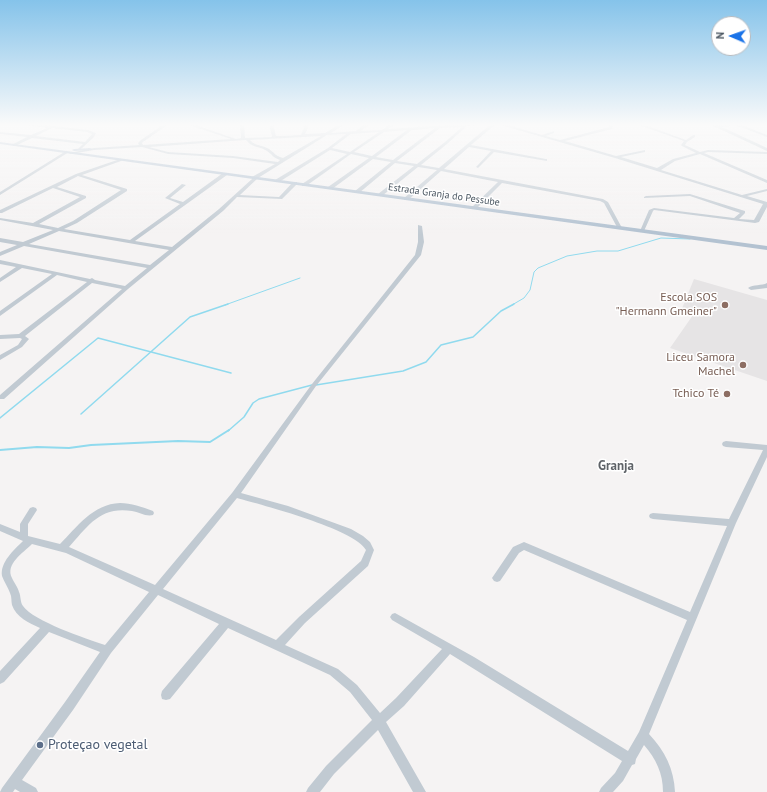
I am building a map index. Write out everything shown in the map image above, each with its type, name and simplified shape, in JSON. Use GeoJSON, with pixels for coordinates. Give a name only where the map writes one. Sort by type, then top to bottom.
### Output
{"type":"FeatureCollection","features":[{"type":"Feature","properties":{"kind":"main road","name":"Estrada Granja do Pessube"},"geometry":{"type":"LineString","coordinates":[[127,161],[767,248]]}},
{"type":"Feature","properties":{"kind":"street"},"geometry":{"type":"LineString","coordinates":[[0,194],[58,161]]}},
{"type":"Feature","properties":{"kind":"street"},"geometry":{"type":"LineString","coordinates":[[0,212],[78,175],[117,161]]}},
{"type":"Feature","properties":{"kind":"street"},"geometry":{"type":"LineString","coordinates":[[263,161],[279,163]]}},
{"type":"Feature","properties":{"kind":"street"},"geometry":{"type":"LineString","coordinates":[[2,397],[126,288],[236,196],[255,178],[282,161]]}},
{"type":"Feature","properties":{"kind":"street"},"geometry":{"type":"LineString","coordinates":[[277,181],[310,161]]}},
{"type":"Feature","properties":{"kind":"street"},"geometry":{"type":"LineString","coordinates":[[304,184],[337,161]]}},
{"type":"Feature","properties":{"kind":"street"},"geometry":{"type":"LineString","coordinates":[[330,188],[366,161]]}},
{"type":"Feature","properties":{"kind":"street"},"geometry":{"type":"LineString","coordinates":[[357,192],[394,161],[500,182],[604,200],[620,228]]}},
{"type":"Feature","properties":{"kind":"street"},"geometry":{"type":"LineString","coordinates":[[380,195],[424,161]]}},
{"type":"Feature","properties":{"kind":"street"},"geometry":{"type":"LineString","coordinates":[[406,199],[449,161]]}},
{"type":"Feature","properties":{"kind":"street"},"geometry":{"type":"LineString","coordinates":[[478,167],[484,161]]}},
{"type":"Feature","properties":{"kind":"street"},"geometry":{"type":"LineString","coordinates":[[628,161],[766,204],[757,221],[734,220],[666,209],[654,209],[651,210],[642,231]]}},
{"type":"Feature","properties":{"kind":"street"},"geometry":{"type":"LineString","coordinates":[[657,170],[672,161]]}},
{"type":"Feature","properties":{"kind":"street"},"geometry":{"type":"LineString","coordinates":[[717,161],[767,182]]}},
{"type":"Feature","properties":{"kind":"street"},"geometry":{"type":"LineString","coordinates":[[131,242],[225,174]]}},
{"type":"Feature","properties":{"kind":"street"},"geometry":{"type":"LineString","coordinates":[[0,254],[60,229],[89,213],[125,190],[78,175]]}},
{"type":"Feature","properties":{"kind":"street"},"geometry":{"type":"LineString","coordinates":[[474,208],[500,182]]}},
{"type":"Feature","properties":{"kind":"street"},"geometry":{"type":"LineString","coordinates":[[236,196],[280,198],[295,183]]}},
{"type":"Feature","properties":{"kind":"street"},"geometry":{"type":"LineString","coordinates":[[184,185],[167,198],[185,204]]}},
{"type":"Feature","properties":{"kind":"street"},"geometry":{"type":"LineString","coordinates":[[34,225],[84,197],[53,187]]}},
{"type":"Feature","properties":{"kind":"street"},"geometry":{"type":"LineString","coordinates":[[742,196],[767,190]]}},
{"type":"Feature","properties":{"kind":"street"},"geometry":{"type":"LineString","coordinates":[[646,197],[693,196],[744,212],[734,220]]}},
{"type":"Feature","properties":{"kind":"street"},"geometry":{"type":"LineString","coordinates":[[0,219],[173,249]]}},
{"type":"Feature","properties":{"kind":"street"},"geometry":{"type":"LineString","coordinates":[[6,792],[107,650],[235,495],[314,385],[418,255],[421,242],[420,226]]}},
{"type":"Feature","properties":{"kind":"street"},"geometry":{"type":"LineString","coordinates":[[0,240],[151,267]]}},
{"type":"Feature","properties":{"kind":"street"},"geometry":{"type":"LineString","coordinates":[[0,262],[126,288]]}},
{"type":"Feature","properties":{"kind":"street"},"geometry":{"type":"LineString","coordinates":[[0,280],[21,266]]}},
{"type":"Feature","properties":{"kind":"street"},"geometry":{"type":"LineString","coordinates":[[0,314],[57,273]]}},
{"type":"Feature","properties":{"kind":"street"},"geometry":{"type":"LineString","coordinates":[[0,337],[22,336],[92,280]]}},
{"type":"Feature","properties":{"kind":"street"},"geometry":{"type":"LineString","coordinates":[[751,288],[766,287],[767,285]]}},
{"type":"Feature","properties":{"kind":"street"},"geometry":{"type":"LineString","coordinates":[[0,358],[25,341],[25,337],[22,336]]}},
{"type":"Feature","properties":{"kind":"street"},"geometry":{"type":"LineString","coordinates":[[605,792],[619,777],[643,736],[732,523],[767,448],[726,444]]}},
{"type":"Feature","properties":{"kind":"street"},"geometry":{"type":"LineString","coordinates":[[235,495],[279,506],[348,531],[367,544],[370,550],[365,563],[297,625],[278,645]]}},
{"type":"Feature","properties":{"kind":"street"},"geometry":{"type":"LineString","coordinates":[[61,549],[87,522],[110,507],[132,506],[150,513]]}},
{"type":"Feature","properties":{"kind":"street"},"geometry":{"type":"LineString","coordinates":[[33,510],[24,524],[27,539],[7,564],[6,575],[15,591],[18,608],[47,628],[107,650]]}},
{"type":"Feature","properties":{"kind":"street"},"geometry":{"type":"LineString","coordinates":[[653,516],[732,523]]}},
{"type":"Feature","properties":{"kind":"street"},"geometry":{"type":"LineString","coordinates":[[0,527],[27,539],[78,554],[155,592],[278,645],[334,672],[348,682],[362,696],[379,721],[420,792]]}},
{"type":"Feature","properties":{"kind":"street"},"geometry":{"type":"LineString","coordinates":[[497,578],[516,550],[524,546],[693,618]]}},
{"type":"Feature","properties":{"kind":"street"},"geometry":{"type":"LineString","coordinates":[[395,617],[449,648],[630,760]]}},
{"type":"Feature","properties":{"kind":"street"},"geometry":{"type":"LineString","coordinates":[[166,695],[226,623]]}},
{"type":"Feature","properties":{"kind":"street"},"geometry":{"type":"LineString","coordinates":[[0,679],[47,628]]}},
{"type":"Feature","properties":{"kind":"street"},"geometry":{"type":"LineString","coordinates":[[312,792],[330,770],[379,721],[405,698],[449,648]]}},
{"type":"Feature","properties":{"kind":"street"},"geometry":{"type":"LineString","coordinates":[[643,736],[660,756],[667,772],[669,792]]}},
{"type":"Feature","properties":{"kind":"street"},"geometry":{"type":"LineString","coordinates":[[14,782],[32,792]]}},
{"type":"Feature","properties":{"kind":"shaded area"},"geometry":{"type":"Polygon","coordinates":[[[694,279],[767,300],[767,381],[670,348],[693,315],[681,311],[694,279]]]}},
{"type":"Feature","properties":{"kind":"waterway"},"geometry":{"type":"LineString","coordinates":[[512,305],[524,298],[530,290],[534,272],[538,268],[567,256],[597,251],[618,251],[661,238],[690,239]]}},
{"type":"Feature","properties":{"kind":"waterway"},"geometry":{"type":"LineString","coordinates":[[225,305],[300,278]]}},
{"type":"Feature","properties":{"kind":"waterway"},"geometry":{"type":"LineString","coordinates":[[151,352],[190,317],[228,304]]}},
{"type":"Feature","properties":{"kind":"waterway"},"geometry":{"type":"LineString","coordinates":[[316,385],[403,371],[426,362],[441,345],[473,337],[501,311],[514,304]]}},
{"type":"Feature","properties":{"kind":"waterway"},"geometry":{"type":"LineString","coordinates":[[0,418],[98,338],[151,352]]}},
{"type":"Feature","properties":{"kind":"waterway"},"geometry":{"type":"LineString","coordinates":[[81,414],[151,352]]}},
{"type":"Feature","properties":{"kind":"waterway"},"geometry":{"type":"LineString","coordinates":[[151,352],[231,373]]}},
{"type":"Feature","properties":{"kind":"waterway"},"geometry":{"type":"LineString","coordinates":[[228,431],[244,417],[253,403],[259,399],[312,385]]}},
{"type":"Feature","properties":{"kind":"waterway"},"geometry":{"type":"LineString","coordinates":[[0,450],[37,447],[69,448],[91,445],[178,441],[210,442],[229,430]]}},
{"type":"Feature","properties":{"kind":"place","name":"Escola SOS \"Hermann Gmeiner\""},"geometry":{"type":"Point","coordinates":[725,305]}},
{"type":"Feature","properties":{"kind":"place","name":"Liceu Samora Machel"},"geometry":{"type":"Point","coordinates":[743,365]}},
{"type":"Feature","properties":{"kind":"place","name":"Tchico Té"},"geometry":{"type":"Point","coordinates":[727,394]}},
{"type":"Feature","properties":{"kind":"place","name":"Proteçao vegetal"},"geometry":{"type":"Point","coordinates":[40,745]}},
{"type":"Feature","properties":{"kind":"district","name":"Granja"},"geometry":{"type":"Point","coordinates":[616,466]}}]}
